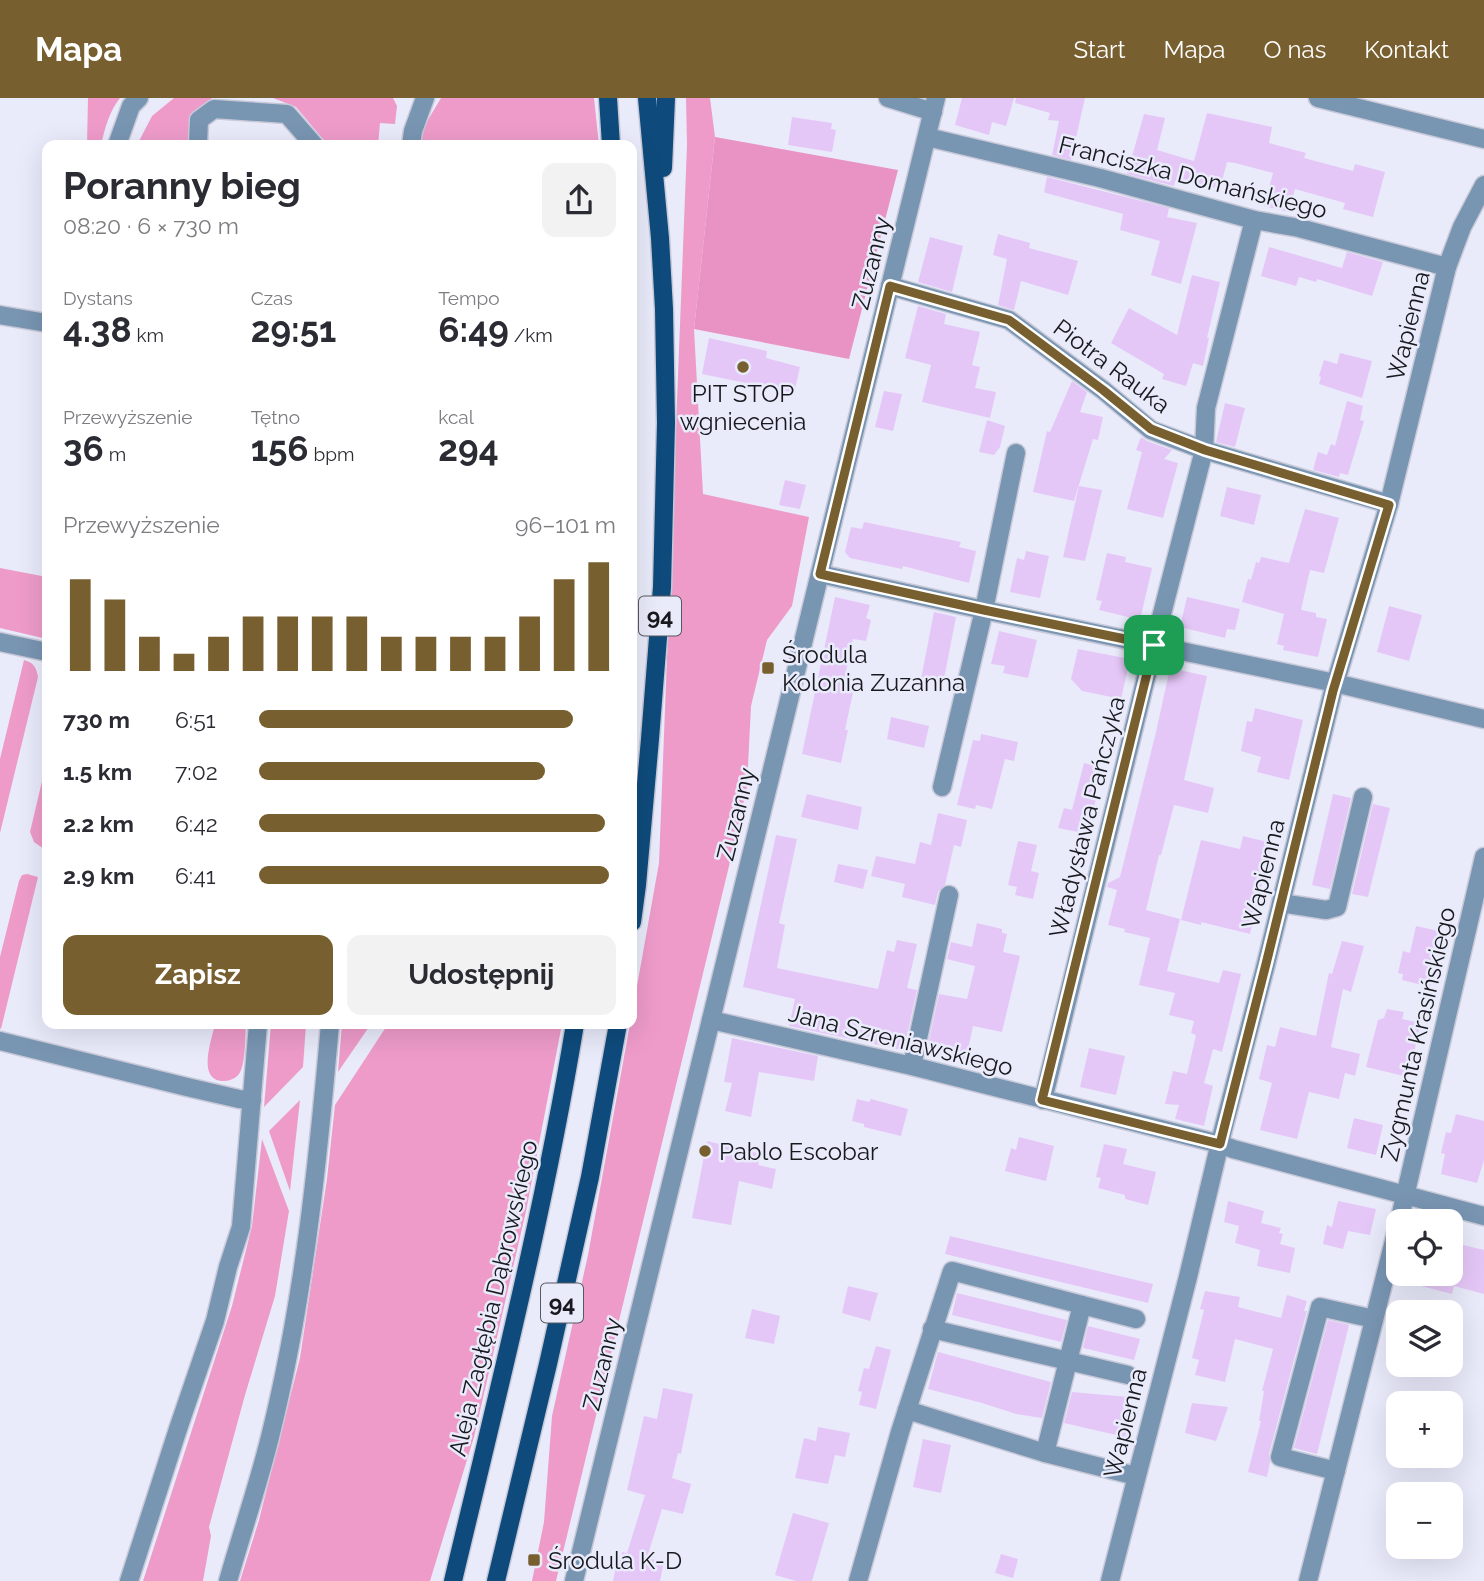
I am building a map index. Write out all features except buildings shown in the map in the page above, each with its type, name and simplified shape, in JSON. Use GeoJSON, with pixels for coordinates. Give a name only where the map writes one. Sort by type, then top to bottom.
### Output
{"type":"FeatureCollection","features":[{"type":"Feature","properties":{"kind":"main road"},"geometry":{"type":"LineString","coordinates":[[608,98],[611,140]]}},
{"type":"Feature","properties":{"kind":"main road","name":"94"},"geometry":{"type":"LineString","coordinates":[[637,871],[662,587],[666,423],[660,238],[647,98]]}},
{"type":"Feature","properties":{"kind":"main road"},"geometry":{"type":"LineString","coordinates":[[660,238],[666,98]]}},
{"type":"Feature","properties":{"kind":"main road","name":"Aleja Zagłębia Dąbrowskiego"},"geometry":{"type":"LineString","coordinates":[[453,1581],[519,1305],[547,1176],[574,1029]]}},
{"type":"Feature","properties":{"kind":"main road","name":"94"},"geometry":{"type":"LineString","coordinates":[[496,1581],[590,1177],[617,1029]]}},
{"type":"Feature","properties":{"kind":"street"},"geometry":{"type":"LineString","coordinates":[[119,140],[131,106],[139,98]]}},
{"type":"Feature","properties":{"kind":"street"},"geometry":{"type":"LineString","coordinates":[[412,140],[425,98]]}},
{"type":"Feature","properties":{"kind":"street"},"geometry":{"type":"LineString","coordinates":[[888,98],[934,105]]}},
{"type":"Feature","properties":{"kind":"street"},"geometry":{"type":"LineString","coordinates":[[1318,98],[1484,139]]}},
{"type":"Feature","properties":{"kind":"street","name":"Zuzanny"},"geometry":{"type":"LineString","coordinates":[[574,1581],[934,105]]}},
{"type":"Feature","properties":{"kind":"street"},"geometry":{"type":"LineString","coordinates":[[198,140],[199,120],[214,109],[287,114],[310,140]]}},
{"type":"Feature","properties":{"kind":"street","name":"Franciszka Domańskiego"},"geometry":{"type":"LineString","coordinates":[[927,137],[1100,178],[1254,220],[1312,231],[1447,267]]}},
{"type":"Feature","properties":{"kind":"street","name":"Wapienna"},"geometry":{"type":"LineString","coordinates":[[1110,1581],[1335,683],[1389,505],[1447,267],[1462,227],[1484,185]]}},
{"type":"Feature","properties":{"kind":"street","name":"Władysława Pańczyka"},"geometry":{"type":"LineString","coordinates":[[1042,1100],[1205,450],[1206,408],[1254,220]]}},
{"type":"Feature","properties":{"kind":"street","name":"Piotra Rauka"},"geometry":{"type":"LineString","coordinates":[[890,286],[1009,320],[1151,429],[1205,450],[1389,505]]}},
{"type":"Feature","properties":{"kind":"street"},"geometry":{"type":"LineString","coordinates":[[0,315],[42,322]]}},
{"type":"Feature","properties":{"kind":"street"},"geometry":{"type":"LineString","coordinates":[[942,787],[984,610],[1017,453]]}},
{"type":"Feature","properties":{"kind":"street"},"geometry":{"type":"LineString","coordinates":[[820,574],[1335,683],[1484,719]]}},
{"type":"Feature","properties":{"kind":"street"},"geometry":{"type":"LineString","coordinates":[[0,642],[42,651]]}},
{"type":"Feature","properties":{"kind":"street"},"geometry":{"type":"LineString","coordinates":[[1281,903],[1325,910],[1337,907],[1363,797]]}},
{"type":"Feature","properties":{"kind":"street","name":"Zygmunta Krasińskiego"},"geometry":{"type":"LineString","coordinates":[[1402,1209],[1484,857]]}},
{"type":"Feature","properties":{"kind":"street"},"geometry":{"type":"LineString","coordinates":[[912,1066],[949,895]]}},
{"type":"Feature","properties":{"kind":"street","name":"Jana Szreniawskiego"},"geometry":{"type":"LineString","coordinates":[[711,1020],[912,1066],[1220,1144],[1484,1216]]}},
{"type":"Feature","properties":{"kind":"street"},"geometry":{"type":"LineString","coordinates":[[130,1581],[215,1321],[240,1227],[258,1029]]}},
{"type":"Feature","properties":{"kind":"street"},"geometry":{"type":"LineString","coordinates":[[228,1581],[271,1434],[300,1289],[330,1029]]}},
{"type":"Feature","properties":{"kind":"street"},"geometry":{"type":"LineString","coordinates":[[0,1041],[187,1087],[252,1100]]}},
{"type":"Feature","properties":{"kind":"street"},"geometry":{"type":"LineString","coordinates":[[858,1581],[907,1410],[952,1271],[1136,1319]]}},
{"type":"Feature","properties":{"kind":"street","name":"Zygmunta Krasińskiego"},"geometry":{"type":"LineString","coordinates":[[1308,1581],[1386,1273]]}},
{"type":"Feature","properties":{"kind":"street"},"geometry":{"type":"LineString","coordinates":[[1045,1454],[1083,1305]]}},
{"type":"Feature","properties":{"kind":"street"},"geometry":{"type":"LineString","coordinates":[[1336,1471],[1280,1457],[1320,1307],[1374,1319]]}},
{"type":"Feature","properties":{"kind":"street"},"geometry":{"type":"LineString","coordinates":[[932,1329],[1128,1375]]}},
{"type":"Feature","properties":{"kind":"street"},"geometry":{"type":"LineString","coordinates":[[907,1410],[1045,1454],[1136,1476]]}},
{"type":"Feature","properties":{"kind":"shaded area"},"geometry":{"type":"Polygon","coordinates":[[[88,98],[120,98],[110,115],[102,140],[87,140],[88,98]]]}},
{"type":"Feature","properties":{"kind":"shaded area"},"geometry":{"type":"Polygon","coordinates":[[[174,98],[212,98],[197,113],[192,140],[140,140],[152,116],[174,98]]]}},
{"type":"Feature","properties":{"kind":"shaded area"},"geometry":{"type":"Polygon","coordinates":[[[273,98],[393,98],[397,106],[395,124],[380,123],[378,140],[324,140],[296,107],[273,98]]]}},
{"type":"Feature","properties":{"kind":"shaded area"},"geometry":{"type":"Polygon","coordinates":[[[441,98],[594,98],[598,140],[421,140],[423,128],[441,98]]]}},
{"type":"Feature","properties":{"kind":"shaded area"},"geometry":{"type":"Polygon","coordinates":[[[686,98],[710,98],[715,137],[694,329],[703,494],[809,517],[792,606],[767,640],[751,706],[747,786],[737,833],[556,1581],[532,1581],[544,1522],[552,1416],[588,1255],[629,1029],[637,1029],[637,986],[659,863],[687,145],[686,98]]]}},
{"type":"Feature","properties":{"kind":"shaded area"},"geometry":{"type":"Polygon","coordinates":[[[715,137],[898,170],[849,359],[694,329],[715,137]]]}},
{"type":"Feature","properties":{"kind":"shaded area"},"geometry":{"type":"Polygon","coordinates":[[[0,568],[42,576],[42,638],[0,628],[0,568]]]}},
{"type":"Feature","properties":{"kind":"shaded area"},"geometry":{"type":"Polygon","coordinates":[[[24,660],[34,666],[38,677],[0,833],[0,759],[24,660]]]}},
{"type":"Feature","properties":{"kind":"shaded area"},"geometry":{"type":"Polygon","coordinates":[[[42,781],[42,848],[34,842],[30,832],[42,781]]]}},
{"type":"Feature","properties":{"kind":"shaded area"},"geometry":{"type":"Polygon","coordinates":[[[22,875],[38,877],[1,1029],[0,957],[19,881],[22,875]]]}},
{"type":"Feature","properties":{"kind":"shaded area"},"geometry":{"type":"Polygon","coordinates":[[[214,1029],[246,1029],[244,1057],[236,1077],[224,1081],[215,1079],[210,1074],[209,1049],[214,1029]]]}},
{"type":"Feature","properties":{"kind":"shaded area"},"geometry":{"type":"Polygon","coordinates":[[[271,1029],[306,1029],[303,1067],[264,1107],[271,1029]]]}},
{"type":"Feature","properties":{"kind":"shaded area"},"geometry":{"type":"Polygon","coordinates":[[[342,1029],[368,1029],[338,1072],[342,1029]]]}},
{"type":"Feature","properties":{"kind":"shaded area"},"geometry":{"type":"Polygon","coordinates":[[[385,1029],[561,1029],[526,1211],[474,1437],[430,1581],[240,1581],[259,1520],[300,1358],[327,1179],[335,1105],[385,1029]]]}},
{"type":"Feature","properties":{"kind":"shaded area"},"geometry":{"type":"Polygon","coordinates":[[[300,1100],[290,1191],[269,1131],[300,1100]]]}},
{"type":"Feature","properties":{"kind":"shaded area"},"geometry":{"type":"Polygon","coordinates":[[[262,1139],[289,1211],[275,1296],[209,1527],[211,1536],[203,1581],[143,1581],[232,1306],[252,1226],[262,1139]]]}},
{"type":"Feature","properties":{"kind":"place","name":"PIT STOP wgniecenia"},"geometry":{"type":"Point","coordinates":[743,367]}},
{"type":"Feature","properties":{"kind":"place","name":"Środula Kolonia Zuzanna"},"geometry":{"type":"Point","coordinates":[768,668]}},
{"type":"Feature","properties":{"kind":"place","name":"Pablo Escobar"},"geometry":{"type":"Point","coordinates":[705,1151]}},
{"type":"Feature","properties":{"kind":"place","name":"Środula K-D"},"geometry":{"type":"Point","coordinates":[534,1560]}},
{"type":"Feature","properties":{"kind":"route"},"geometry":{"type":"LineString","coordinates":[[890,286],[1009,320],[1151,429],[1205,450],[1389,505],[1333,691],[1220,1144],[1042,1100],[1154,645],[820,574],[890,286]]}}]}
